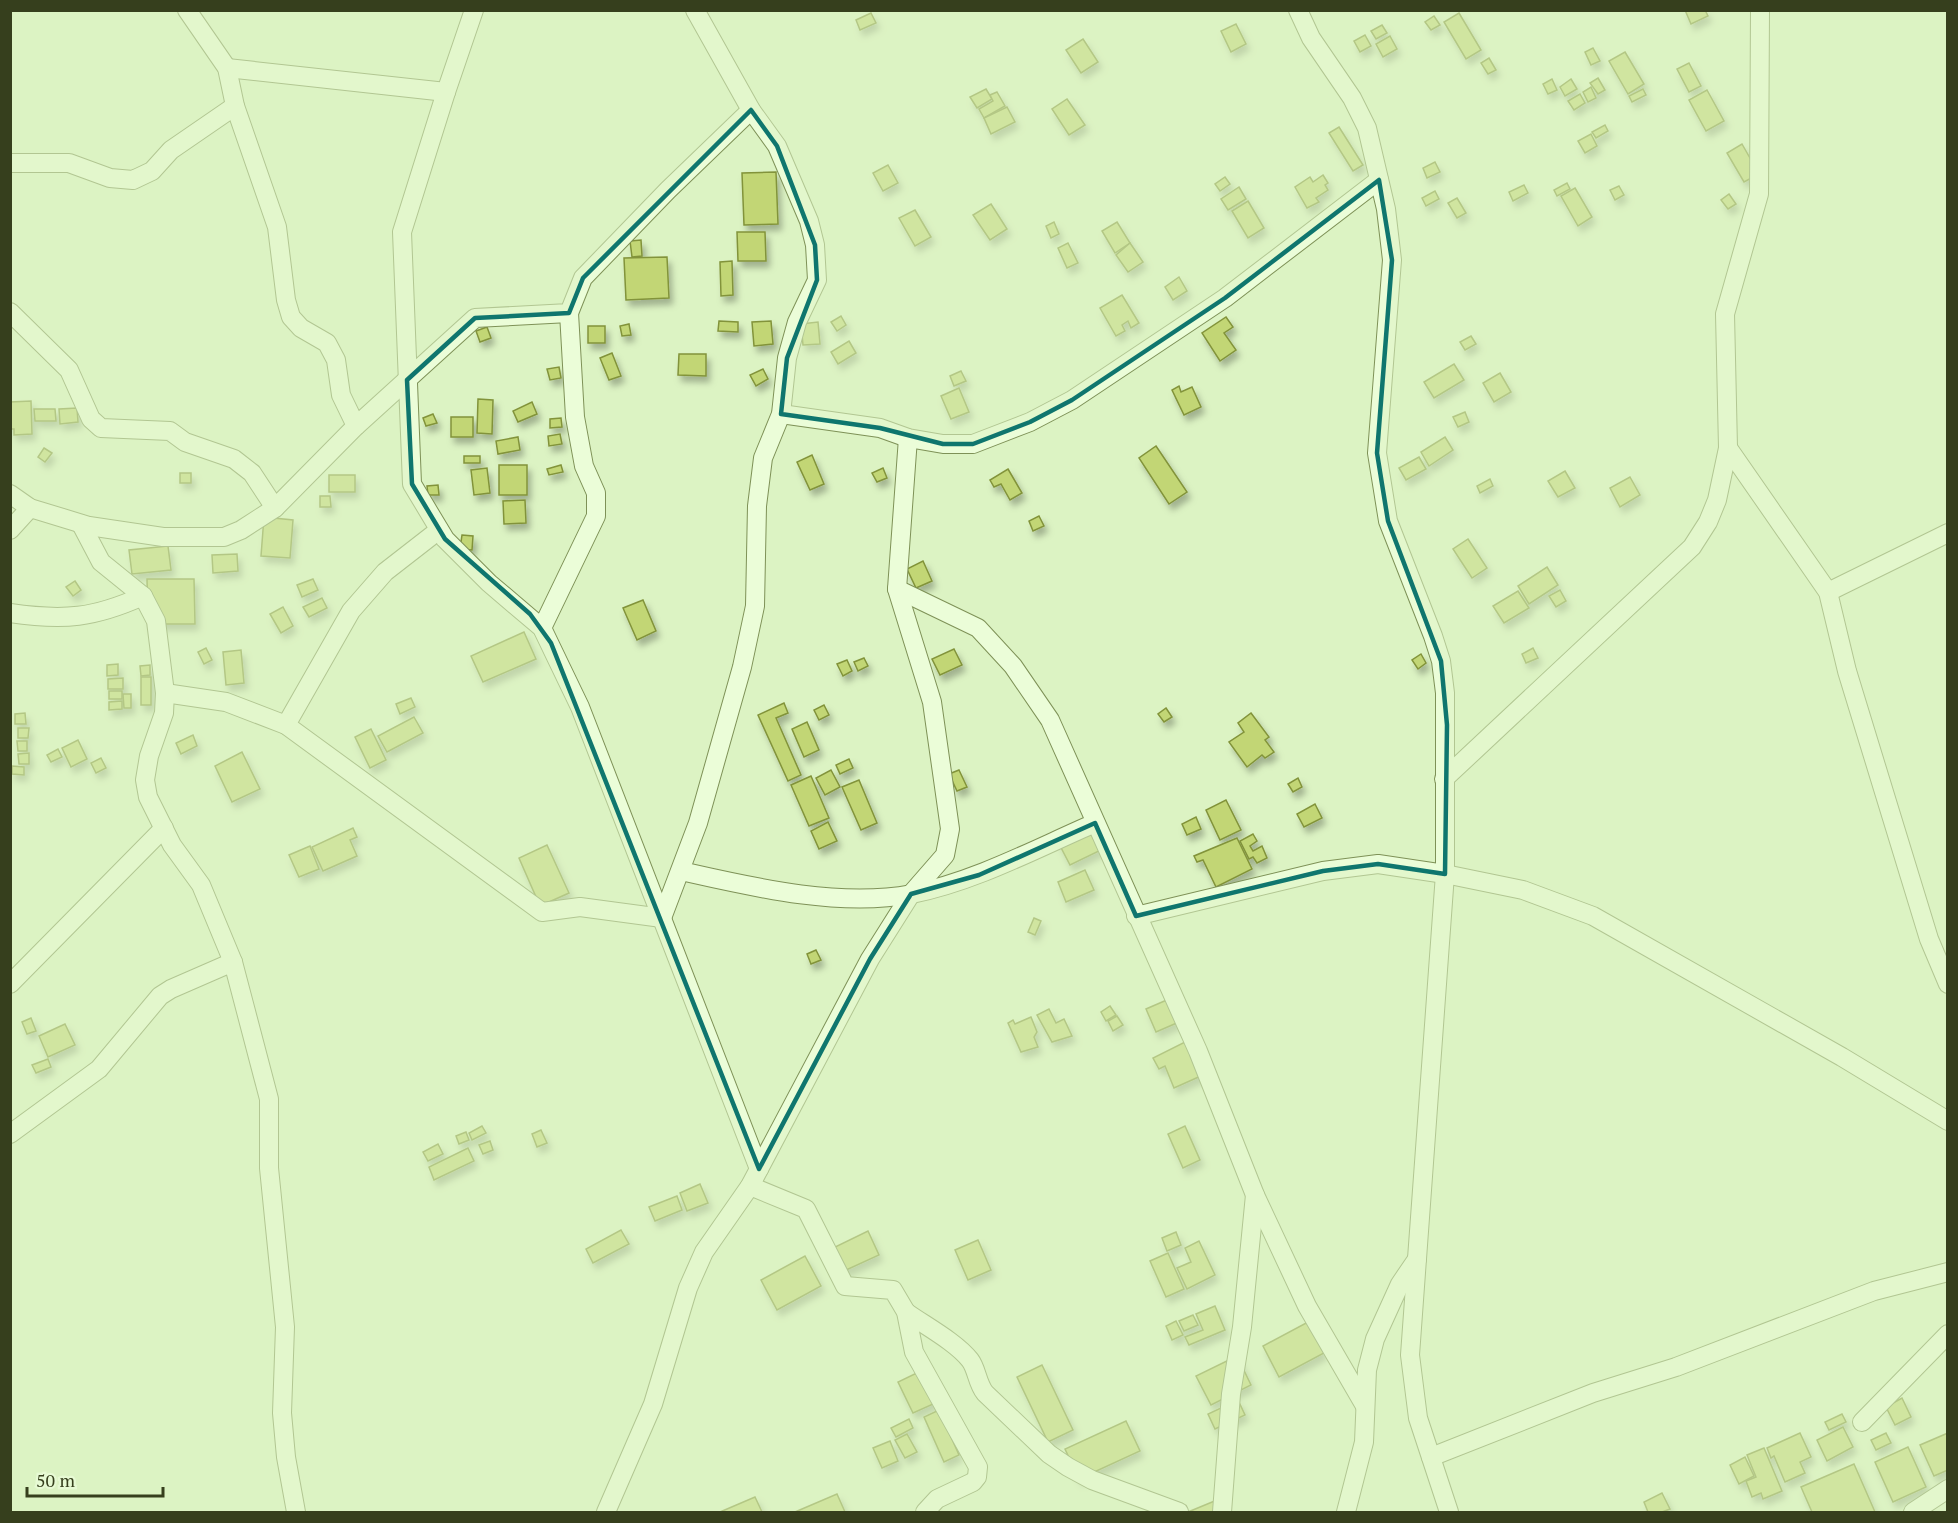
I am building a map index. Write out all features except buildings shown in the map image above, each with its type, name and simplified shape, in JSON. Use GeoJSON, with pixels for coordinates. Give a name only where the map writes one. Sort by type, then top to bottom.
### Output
{"type":"FeatureCollection","features":[{"type":"Feature","properties":{"kind":"street"},"geometry":{"type":"LineString","coordinates":[[187,10],[227,68],[235,106],[277,227],[286,300],[291,317],[301,328],[327,343],[336,360],[341,395],[356,426]]}},
{"type":"Feature","properties":{"kind":"street"},"geometry":{"type":"LineString","coordinates":[[474,10],[402,232],[412,484],[439,530],[489,583],[542,628],[580,707],[759,1169]]}},
{"type":"Feature","properties":{"kind":"street"},"geometry":{"type":"LineString","coordinates":[[662,918],[681,871],[717,759],[744,657],[755,606],[756,506],[763,458],[782,414],[787,358],[796,322],[817,280],[815,245],[809,221],[777,146],[751,110],[695,10]]}},
{"type":"Feature","properties":{"kind":"street"},"geometry":{"type":"LineString","coordinates":[[1298,10],[1311,38],[1352,98],[1367,128],[1386,209],[1392,260],[1377,453],[1388,521],[1441,661],[1447,725],[1444,779],[1445,874],[1410,1355],[1411,1378],[1418,1418],[1449,1512]]}},
{"type":"Feature","properties":{"kind":"street"},"geometry":{"type":"LineString","coordinates":[[1444,779],[1692,547],[1708,522],[1718,500],[1728,448],[1725,314],[1759,194],[1760,10]]}},
{"type":"Feature","properties":{"kind":"street"},"geometry":{"type":"LineString","coordinates":[[227,68],[446,92]]}},
{"type":"Feature","properties":{"kind":"street"},"geometry":{"type":"LineString","coordinates":[[10,163],[69,163],[110,178],[133,180],[152,171],[171,150],[235,106]]}},
{"type":"Feature","properties":{"kind":"street"},"geometry":{"type":"LineString","coordinates":[[542,628],[596,516],[596,493],[584,466],[575,417],[569,313],[583,278],[668,190],[751,110]]}},
{"type":"Feature","properties":{"kind":"street"},"geometry":{"type":"LineString","coordinates":[[782,414],[880,428],[908,438],[943,444],[973,444],[1030,422],[1072,400],[1225,298],[1379,180]]}},
{"type":"Feature","properties":{"kind":"street"},"geometry":{"type":"LineString","coordinates":[[10,312],[69,370],[92,419],[101,428],[170,431],[185,442],[234,459],[252,473],[275,508]]}},
{"type":"Feature","properties":{"kind":"street"},"geometry":{"type":"LineString","coordinates":[[10,494],[30,507],[81,524],[163,537],[224,537],[241,530],[275,508],[356,426],[475,318],[569,313]]}},
{"type":"Feature","properties":{"kind":"street"},"geometry":{"type":"LineString","coordinates":[[606,1512],[653,1404],[688,1288],[704,1252],[750,1185],[870,959],[911,894],[945,855],[950,829],[932,702],[897,589],[908,438]]}},
{"type":"Feature","properties":{"kind":"street"},"geometry":{"type":"LineString","coordinates":[[1728,448],[1828,592],[1847,671],[1929,939],[1947,984]]}},
{"type":"Feature","properties":{"kind":"street"},"geometry":{"type":"LineString","coordinates":[[10,530],[30,507]]}},
{"type":"Feature","properties":{"kind":"street"},"geometry":{"type":"LineString","coordinates":[[81,524],[101,562],[143,596],[156,621],[165,693],[164,712],[149,756],[146,780],[148,797],[172,845],[201,885],[232,962],[268,1099],[269,1168],[285,1327],[282,1413],[286,1457],[296,1512]]}},
{"type":"Feature","properties":{"kind":"street"},"geometry":{"type":"LineString","coordinates":[[286,725],[351,611],[385,572],[439,530]]}},
{"type":"Feature","properties":{"kind":"street"},"geometry":{"type":"LineString","coordinates":[[1828,592],[1947,533]]}},
{"type":"Feature","properties":{"kind":"street"},"geometry":{"type":"LineString","coordinates":[[897,589],[978,628],[1013,666],[1050,720],[1198,1051],[1255,1196],[1307,1306],[1365,1406]]}},
{"type":"Feature","properties":{"kind":"street"},"geometry":{"type":"LineString","coordinates":[[10,613],[49,617],[106,613],[143,596]]}},
{"type":"Feature","properties":{"kind":"street"},"geometry":{"type":"LineString","coordinates":[[165,693],[226,702],[286,725],[542,912],[580,907],[662,918]]}},
{"type":"Feature","properties":{"kind":"street"},"geometry":{"type":"LineString","coordinates":[[681,871],[760,888],[855,898],[911,894],[979,875],[1095,823]]}},
{"type":"Feature","properties":{"kind":"street"},"geometry":{"type":"LineString","coordinates":[[10,984],[164,828]]}},
{"type":"Feature","properties":{"kind":"street"},"geometry":{"type":"LineString","coordinates":[[1136,916],[1323,871],[1378,864],[1445,874],[1523,890],[1593,916],[1842,1057],[1947,1121]]}},
{"type":"Feature","properties":{"kind":"street"},"geometry":{"type":"LineString","coordinates":[[10,1134],[99,1069],[160,996],[171,988],[232,962]]}},
{"type":"Feature","properties":{"kind":"street"},"geometry":{"type":"LineString","coordinates":[[750,1185],[806,1209],[845,1286],[893,1290],[906,1312],[914,1352],[946,1406],[978,1473],[973,1482],[937,1499],[925,1512]]}},
{"type":"Feature","properties":{"kind":"street"},"geometry":{"type":"LineString","coordinates":[[1224,1510],[1231,1394],[1242,1327],[1255,1196]]}},
{"type":"Feature","properties":{"kind":"street"},"geometry":{"type":"LineString","coordinates":[[1346,1512],[1364,1442],[1367,1370],[1375,1339],[1400,1284],[1418,1258]]}},
{"type":"Feature","properties":{"kind":"street"},"geometry":{"type":"LineString","coordinates":[[1431,1457],[1593,1393],[1676,1367],[1874,1292],[1947,1272]]}},
{"type":"Feature","properties":{"kind":"street"},"geometry":{"type":"LineString","coordinates":[[906,1312],[966,1356],[974,1366],[978,1383],[985,1393],[1058,1461],[1092,1480],[1179,1512]]}},
{"type":"Feature","properties":{"kind":"street"},"geometry":{"type":"LineString","coordinates":[[1862,1422],[1947,1334]]}},
{"type":"Feature","properties":{"kind":"street"},"geometry":{"type":"LineString","coordinates":[[1913,1512],[1947,1489]]}},
{"type":"Feature","properties":{"kind":"highlighted area"},"geometry":{"type":"Polygon","coordinates":[[[751,110],[777,146],[815,245],[817,280],[787,358],[781,414],[880,428],[943,444],[973,444],[1030,422],[1072,400],[1225,298],[1379,180],[1392,260],[1377,453],[1388,521],[1441,661],[1447,725],[1445,874],[1378,864],[1323,871],[1136,916],[1095,823],[979,875],[911,894],[870,959],[759,1169],[551,643],[530,614],[445,539],[412,484],[407,380],[475,318],[569,313],[583,278],[751,110]]]}}]}
